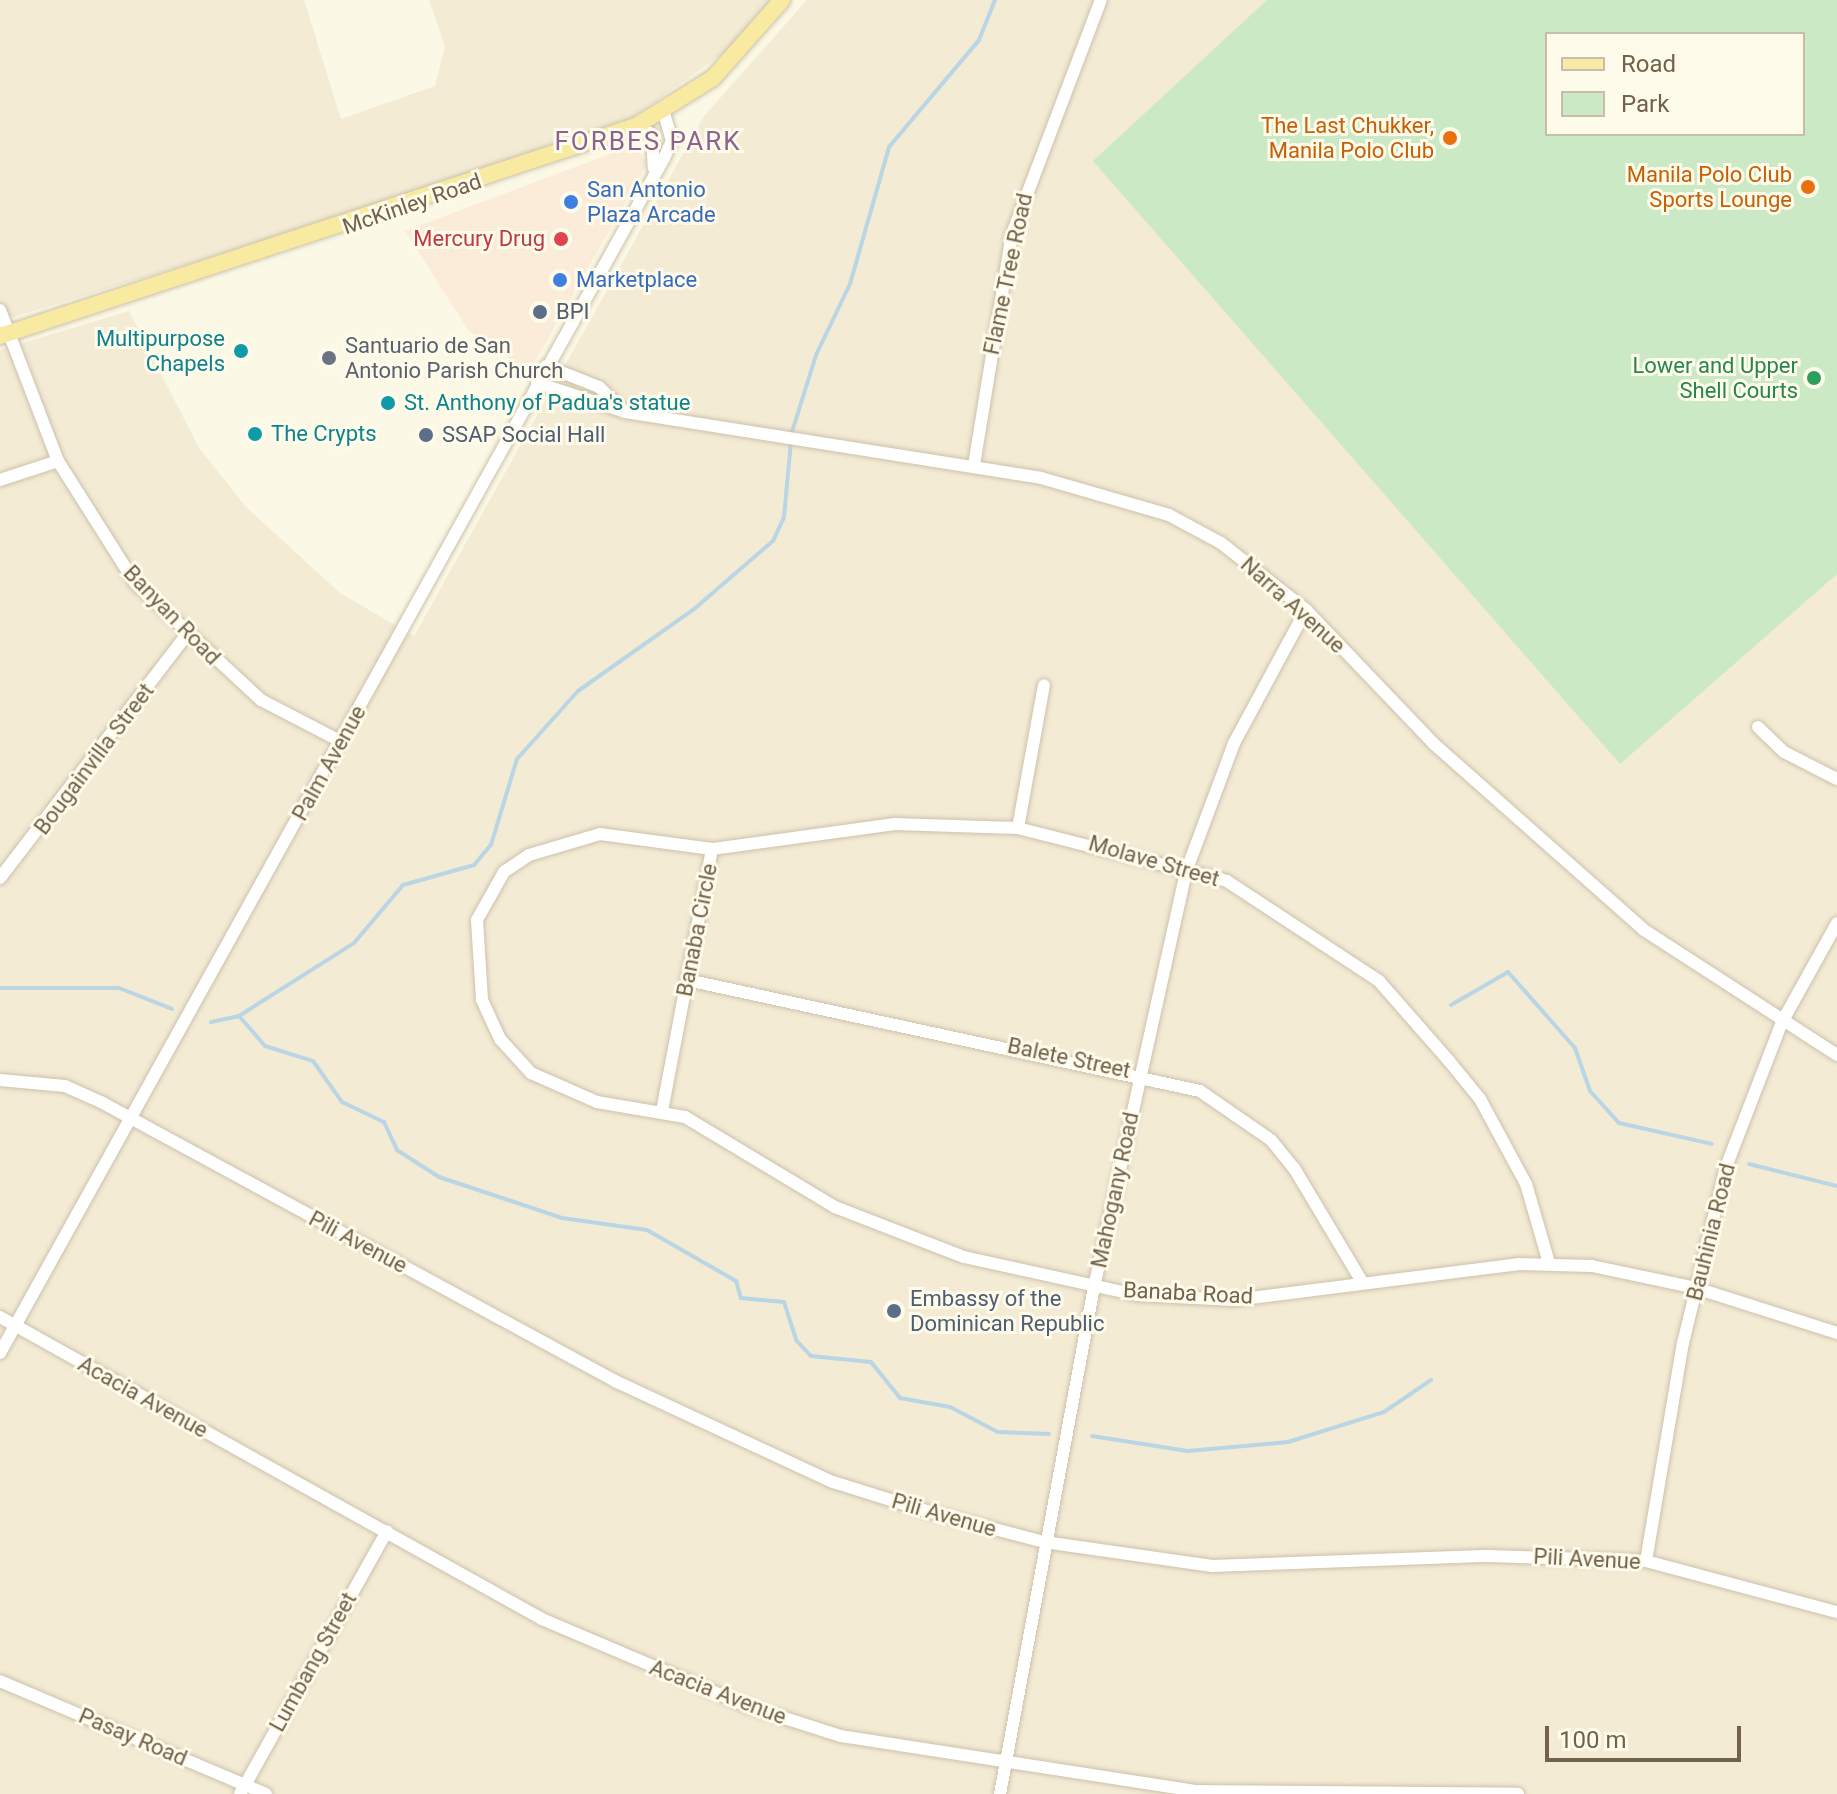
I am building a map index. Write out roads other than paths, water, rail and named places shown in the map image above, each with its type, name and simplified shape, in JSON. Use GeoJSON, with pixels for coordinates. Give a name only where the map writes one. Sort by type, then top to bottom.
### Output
{"type":"FeatureCollection","features":[{"type":"Feature","properties":{"kind":"main road","name":"McKinley Road"},"geometry":{"type":"LineString","coordinates":[[3,335],[636,126],[664,113],[713,78],[782,0]]}},
{"type":"Feature","properties":{"kind":"street","name":"Flame Tree Road"},"geometry":{"type":"LineString","coordinates":[[974,465],[1012,234],[1101,0]]}},
{"type":"Feature","properties":{"kind":"street","name":"Palm Avenue"},"geometry":{"type":"LineString","coordinates":[[0,1353],[133,1119],[672,141],[664,113]]}},
{"type":"Feature","properties":{"kind":"street"},"geometry":{"type":"LineString","coordinates":[[636,126],[652,134],[654,171]]}},
{"type":"Feature","properties":{"kind":"street","name":"Banyan Road"},"geometry":{"type":"LineString","coordinates":[[0,310],[3,335],[58,461],[87,517],[186,636],[261,700],[340,741]]}},
{"type":"Feature","properties":{"kind":"street"},"geometry":{"type":"LineString","coordinates":[[546,366],[599,387],[625,412]]}},
{"type":"Feature","properties":{"kind":"street","name":"Narra Avenue"},"geometry":{"type":"LineString","coordinates":[[537,383],[625,412],[974,465],[1145,504],[1221,543],[1306,610],[1546,848],[1644,930],[1837,1055]]}},
{"type":"Feature","properties":{"kind":"street"},"geometry":{"type":"LineString","coordinates":[[0,480],[58,461]]}},
{"type":"Feature","properties":{"kind":"street","name":"Mahogany Road"},"geometry":{"type":"LineString","coordinates":[[1000,1794],[1044,1542],[1094,1287],[1187,869],[1223,768],[1306,610]]}},
{"type":"Feature","properties":{"kind":"street","name":"Bougainvilla Street"},"geometry":{"type":"LineString","coordinates":[[0,878],[186,636]]}},
{"type":"Feature","properties":{"kind":"street"},"geometry":{"type":"LineString","coordinates":[[1018,828],[1044,685]]}},
{"type":"Feature","properties":{"kind":"street"},"geometry":{"type":"LineString","coordinates":[[1758,727],[1784,752],[1837,779]]}},
{"type":"Feature","properties":{"kind":"street","name":"Molave Street"},"geometry":{"type":"LineString","coordinates":[[712,849],[895,824],[1018,828],[1187,869],[1272,905],[1379,981],[1480,1099],[1526,1184],[1549,1263]]}},
{"type":"Feature","properties":{"kind":"street","name":"Banaba Circle"},"geometry":{"type":"LineString","coordinates":[[634,835],[712,849],[687,980],[662,1111],[559,1090],[516,1059],[482,1000],[477,920],[504,872],[566,839],[634,835]]}},
{"type":"Feature","properties":{"kind":"street","name":"Bauhinia Road"},"geometry":{"type":"LineString","coordinates":[[1646,1561],[1696,1288],[1735,1139],[1782,1022],[1837,923]]}},
{"type":"Feature","properties":{"kind":"street","name":"Balete Street"},"geometry":{"type":"LineString","coordinates":[[687,980],[1140,1073],[1200,1091],[1271,1140],[1318,1200],[1361,1280]]}},
{"type":"Feature","properties":{"kind":"street","name":"Pili Avenue"},"geometry":{"type":"LineString","coordinates":[[0,1080],[65,1086],[133,1119],[659,1401],[833,1482],[1044,1542],[1212,1566],[1489,1556],[1646,1561],[1837,1612]]}},
{"type":"Feature","properties":{"kind":"street","name":"Banaba Road"},"geometry":{"type":"LineString","coordinates":[[662,1111],[890,1230],[964,1257],[1094,1287],[1235,1300],[1361,1280],[1549,1263],[1696,1288],[1837,1333]]}},
{"type":"Feature","properties":{"kind":"street","name":"Acacia Avenue"},"geometry":{"type":"LineString","coordinates":[[0,1317],[542,1619],[747,1706],[841,1736],[1005,1766],[1196,1791],[1518,1794]]}},
{"type":"Feature","properties":{"kind":"street","name":"Lumbang Street"},"geometry":{"type":"LineString","coordinates":[[242,1789],[387,1531]]}},
{"type":"Feature","properties":{"kind":"street","name":"Pasay Road"},"geometry":{"type":"LineString","coordinates":[[0,1681],[242,1789],[266,1794]]}},
{"type":"Feature","properties":{"kind":"waterway"},"geometry":{"type":"LineString","coordinates":[[791,435],[816,355],[850,284],[889,147],[979,40],[995,0]]}},
{"type":"Feature","properties":{"kind":"waterway"},"geometry":{"type":"LineString","coordinates":[[211,1022],[239,1016],[354,943],[403,885],[474,865],[491,845],[517,759],[578,691],[693,610],[773,541],[784,517],[791,442]]}},
{"type":"Feature","properties":{"kind":"waterway"},"geometry":{"type":"LineString","coordinates":[[1451,1005],[1508,972],[1575,1048],[1590,1091],[1619,1123],[1712,1144]]}},
{"type":"Feature","properties":{"kind":"waterway"},"geometry":{"type":"LineString","coordinates":[[0,988],[119,988],[172,1009]]}},
{"type":"Feature","properties":{"kind":"waterway"},"geometry":{"type":"LineString","coordinates":[[239,1016],[265,1046],[313,1061],[342,1102],[384,1122],[397,1150],[439,1177],[562,1218],[647,1230],[736,1281],[741,1298],[784,1302],[796,1340],[811,1356],[871,1362],[900,1398],[950,1407],[998,1432],[1049,1434]]}},
{"type":"Feature","properties":{"kind":"waterway"},"geometry":{"type":"LineString","coordinates":[[1749,1164],[1837,1186]]}},
{"type":"Feature","properties":{"kind":"waterway"},"geometry":{"type":"LineString","coordinates":[[1092,1436],[1188,1451],[1288,1442],[1384,1412],[1431,1380]]}},
{"type":"Feature","properties":{"kind":"place","name":"The Last Chukker, Manila Polo Club"},"geometry":{"type":"Point","coordinates":[1450,138]}},
{"type":"Feature","properties":{"kind":"place","name":"Manila Polo Club Sports Lounge"},"geometry":{"type":"Point","coordinates":[1808,187]}},
{"type":"Feature","properties":{"kind":"place","name":"San Antonio Plaza Arcade"},"geometry":{"type":"Point","coordinates":[571,202]}},
{"type":"Feature","properties":{"kind":"place","name":"Mercury Drug"},"geometry":{"type":"Point","coordinates":[561,239]}},
{"type":"Feature","properties":{"kind":"place","name":"Marketplace"},"geometry":{"type":"Point","coordinates":[560,280]}},
{"type":"Feature","properties":{"kind":"place","name":"BPI"},"geometry":{"type":"Point","coordinates":[540,312]}},
{"type":"Feature","properties":{"kind":"place","name":"Multipurpose Chapels"},"geometry":{"type":"Point","coordinates":[241,351]}},
{"type":"Feature","properties":{"kind":"place","name":"Santuario de San Antonio Parish Church"},"geometry":{"type":"Point","coordinates":[329,358]}},
{"type":"Feature","properties":{"kind":"place","name":"Lower and Upper Shell Courts"},"geometry":{"type":"Point","coordinates":[1814,378]}},
{"type":"Feature","properties":{"kind":"place","name":"St. Anthony of Padua's statue"},"geometry":{"type":"Point","coordinates":[388,403]}},
{"type":"Feature","properties":{"kind":"place","name":"The Crypts"},"geometry":{"type":"Point","coordinates":[255,434]}},
{"type":"Feature","properties":{"kind":"place","name":"SSAP Social Hall"},"geometry":{"type":"Point","coordinates":[426,435]}},
{"type":"Feature","properties":{"kind":"place","name":"Embassy of the Dominican Republic"},"geometry":{"type":"Point","coordinates":[894,1311]}},
{"type":"Feature","properties":{"kind":"district","name":"FORBES PARK"},"geometry":{"type":"Point","coordinates":[648,142]}}]}
